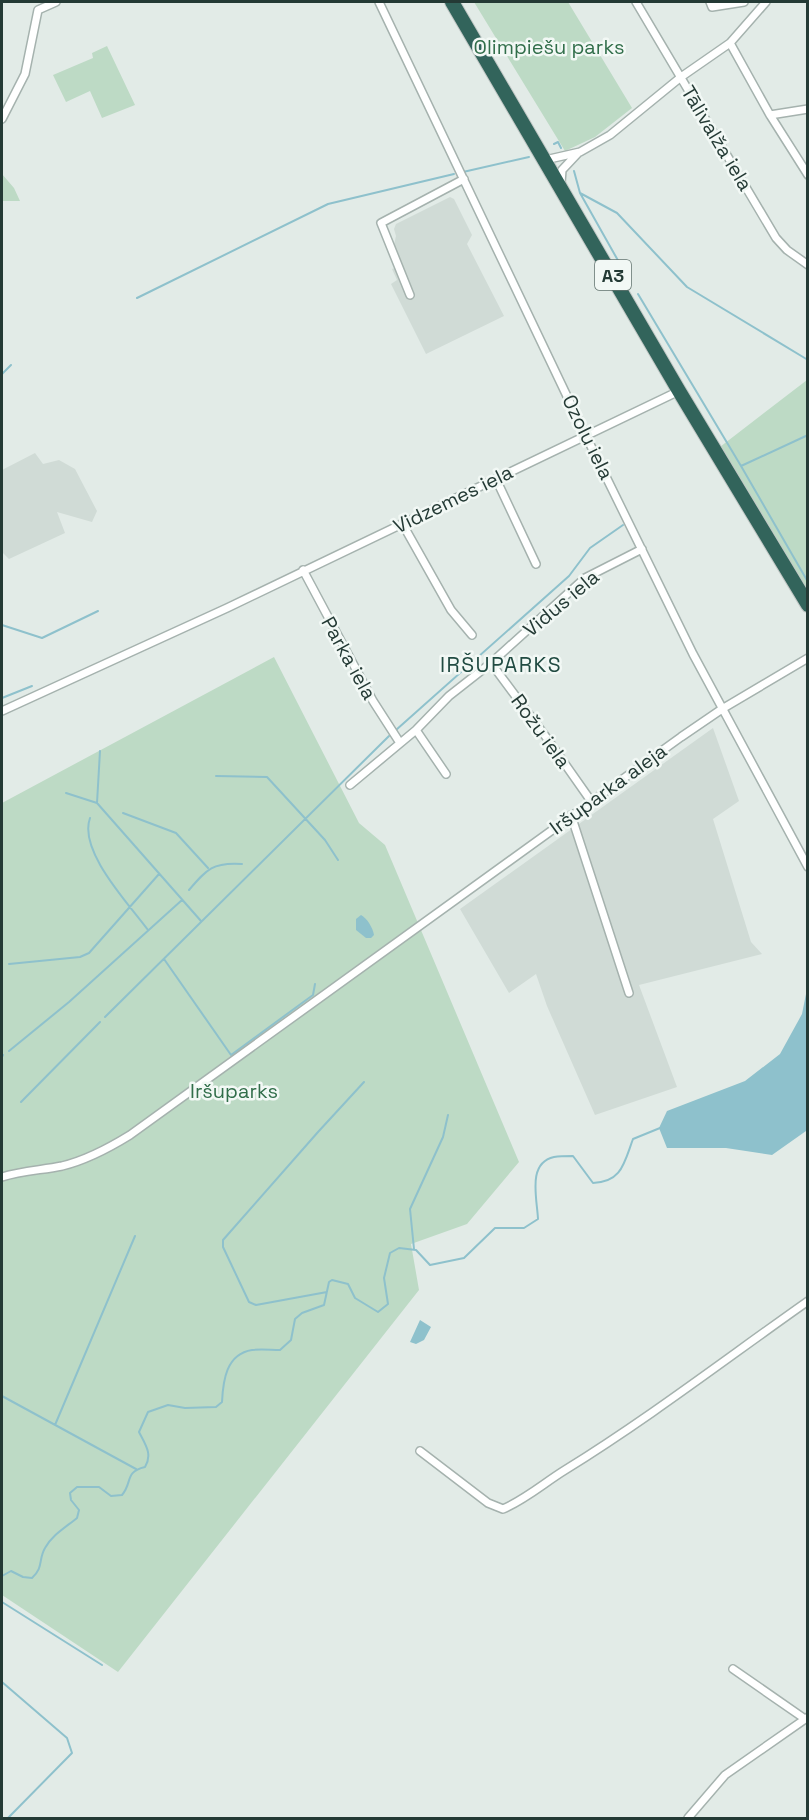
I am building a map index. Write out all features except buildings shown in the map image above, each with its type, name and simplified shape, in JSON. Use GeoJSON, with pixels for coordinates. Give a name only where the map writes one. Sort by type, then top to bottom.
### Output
{"type":"FeatureCollection","features":[{"type":"Feature","properties":{"kind":"highway","name":"A3"},"geometry":{"type":"LineString","coordinates":[[452,2],[807,605]]}},
{"type":"Feature","properties":{"kind":"street"},"geometry":{"type":"LineString","coordinates":[[2,119],[25,74],[39,10],[56,2]]}},
{"type":"Feature","properties":{"kind":"street","name":"Ozolu iela"},"geometry":{"type":"LineString","coordinates":[[379,2],[586,436],[722,709],[807,867]]}},
{"type":"Feature","properties":{"kind":"street","name":"Tālivalža iela"},"geometry":{"type":"LineString","coordinates":[[636,2],[777,238],[787,250],[807,265]]}},
{"type":"Feature","properties":{"kind":"street"},"geometry":{"type":"LineString","coordinates":[[711,4],[744,2]]}},
{"type":"Feature","properties":{"kind":"street"},"geometry":{"type":"LineString","coordinates":[[562,189],[562,170],[580,152],[610,135],[681,77],[730,43],[766,2]]}},
{"type":"Feature","properties":{"kind":"street"},"geometry":{"type":"LineString","coordinates":[[730,43],[807,175]]}},
{"type":"Feature","properties":{"kind":"street"},"geometry":{"type":"LineString","coordinates":[[770,115],[807,109]]}},
{"type":"Feature","properties":{"kind":"street"},"geometry":{"type":"LineString","coordinates":[[545,160],[580,152]]}},
{"type":"Feature","properties":{"kind":"street"},"geometry":{"type":"LineString","coordinates":[[410,295],[381,223],[464,179]]}},
{"type":"Feature","properties":{"kind":"street","name":"Vidzemes iela"},"geometry":{"type":"LineString","coordinates":[[2,711],[227,608],[679,391]]}},
{"type":"Feature","properties":{"kind":"street"},"geometry":{"type":"LineString","coordinates":[[495,479],[536,564]]}},
{"type":"Feature","properties":{"kind":"street"},"geometry":{"type":"LineString","coordinates":[[402,523],[451,610],[472,635]]}},
{"type":"Feature","properties":{"kind":"street","name":"Vidus iela"},"geometry":{"type":"LineString","coordinates":[[350,785],[416,730],[449,696],[491,663],[585,578],[642,549]]}},
{"type":"Feature","properties":{"kind":"street","name":"Parka iela"},"geometry":{"type":"LineString","coordinates":[[303,570],[373,701],[400,743]]}},
{"type":"Feature","properties":{"kind":"street","name":"Iršuparka aleja"},"geometry":{"type":"LineString","coordinates":[[2,1177],[62,1166],[109,1148],[130,1135],[571,815],[722,709],[807,658]]}},
{"type":"Feature","properties":{"kind":"street","name":"Rožu iela"},"geometry":{"type":"LineString","coordinates":[[491,663],[591,801]]}},
{"type":"Feature","properties":{"kind":"street"},"geometry":{"type":"LineString","coordinates":[[416,730],[446,774]]}},
{"type":"Feature","properties":{"kind":"street"},"geometry":{"type":"LineString","coordinates":[[571,815],[629,993]]}},
{"type":"Feature","properties":{"kind":"street"},"geometry":{"type":"LineString","coordinates":[[420,1451],[488,1503],[503,1509],[519,1502],[658,1408],[807,1301]]}},
{"type":"Feature","properties":{"kind":"street"},"geometry":{"type":"LineString","coordinates":[[688,1818],[726,1775],[806,1718],[733,1669]]}},
{"type":"Feature","properties":{"kind":"shaded area"},"geometry":{"type":"Polygon","coordinates":[[[450,197],[454,199],[472,235],[467,244],[504,316],[426,354],[391,284],[397,280],[392,269],[402,265],[394,245],[396,236],[394,229],[396,224],[450,197]]]}},
{"type":"Feature","properties":{"kind":"shaded area"},"geometry":{"type":"Polygon","coordinates":[[[35,453],[43,464],[59,460],[75,469],[97,511],[92,522],[57,512],[65,533],[9,559],[2,552],[2,470],[35,453]]]}},
{"type":"Feature","properties":{"kind":"shaded area"},"geometry":{"type":"Polygon","coordinates":[[[713,728],[739,801],[713,819],[751,942],[762,954],[639,985],[677,1087],[595,1115],[547,1006],[536,974],[509,993],[460,909],[713,728]]]}},
{"type":"Feature","properties":{"kind":"green space","name":"Olimpiešu parks"},"geometry":{"type":"Polygon","coordinates":[[[474,2],[568,2],[632,108],[595,137],[565,151],[474,2]]]}},
{"type":"Feature","properties":{"kind":"green space"},"geometry":{"type":"Polygon","coordinates":[[[107,46],[135,105],[102,118],[90,91],[66,102],[53,75],[93,58],[92,53],[107,46]]]}},
{"type":"Feature","properties":{"kind":"green space"},"geometry":{"type":"Polygon","coordinates":[[[2,174],[14,188],[20,201],[2,201],[2,174]]]}},
{"type":"Feature","properties":{"kind":"green space"},"geometry":{"type":"Polygon","coordinates":[[[807,380],[807,605],[716,450],[807,380]]]}},
{"type":"Feature","properties":{"kind":"green space","name":"Iršuparks"},"geometry":{"type":"Polygon","coordinates":[[[274,657],[359,823],[385,845],[519,1162],[467,1224],[411,1244],[419,1290],[118,1672],[2,1595],[2,803],[274,657]]]}},
{"type":"Feature","properties":{"kind":"water"},"geometry":{"type":"Polygon","coordinates":[[[361,915],[372,929],[374,935],[371,938],[366,938],[356,930],[356,919],[361,915]]]}},
{"type":"Feature","properties":{"kind":"water"},"geometry":{"type":"Polygon","coordinates":[[[807,989],[808,1128],[806,1131],[772,1155],[726,1148],[667,1148],[659,1128],[667,1111],[745,1081],[780,1054],[802,1014],[807,989]]]}},
{"type":"Feature","properties":{"kind":"water"},"geometry":{"type":"Polygon","coordinates":[[[420,1320],[431,1327],[424,1340],[416,1344],[410,1342],[420,1320]]]}},
{"type":"Feature","properties":{"kind":"waterway"},"geometry":{"type":"LineString","coordinates":[[554,144],[558,142],[561,148]]}},
{"type":"Feature","properties":{"kind":"waterway"},"geometry":{"type":"LineString","coordinates":[[463,172],[529,157]]}},
{"type":"Feature","properties":{"kind":"waterway"},"geometry":{"type":"LineString","coordinates":[[574,171],[580,193],[629,280]]}},
{"type":"Feature","properties":{"kind":"waterway"},"geometry":{"type":"LineString","coordinates":[[137,298],[328,204],[454,174]]}},
{"type":"Feature","properties":{"kind":"waterway"},"geometry":{"type":"LineString","coordinates":[[580,193],[617,213],[687,287],[808,360]]}},
{"type":"Feature","properties":{"kind":"waterway"},"geometry":{"type":"LineString","coordinates":[[638,294],[808,582]]}},
{"type":"Feature","properties":{"kind":"waterway"},"geometry":{"type":"LineString","coordinates":[[2,374],[11,365]]}},
{"type":"Feature","properties":{"kind":"waterway"},"geometry":{"type":"LineString","coordinates":[[741,466],[808,435]]}},
{"type":"Feature","properties":{"kind":"waterway"},"geometry":{"type":"LineString","coordinates":[[396,730],[569,576],[590,548],[623,525]]}},
{"type":"Feature","properties":{"kind":"waterway"},"geometry":{"type":"LineString","coordinates":[[2,625],[42,638],[98,611]]}},
{"type":"Feature","properties":{"kind":"waterway"},"geometry":{"type":"LineString","coordinates":[[2,698],[32,686]]}},
{"type":"Feature","properties":{"kind":"waterway"},"geometry":{"type":"LineString","coordinates":[[105,1017],[389,736]]}},
{"type":"Feature","properties":{"kind":"waterway"},"geometry":{"type":"LineString","coordinates":[[100,751],[97,803],[201,921]]}},
{"type":"Feature","properties":{"kind":"waterway"},"geometry":{"type":"LineString","coordinates":[[216,776],[267,777],[325,840],[338,860]]}},
{"type":"Feature","properties":{"kind":"waterway"},"geometry":{"type":"LineString","coordinates":[[66,793],[97,803]]}},
{"type":"Feature","properties":{"kind":"waterway"},"geometry":{"type":"LineString","coordinates":[[123,813],[176,833],[208,868]]}},
{"type":"Feature","properties":{"kind":"waterway"},"geometry":{"type":"LineString","coordinates":[[90,818],[88,831],[91,846],[98,861],[107,877],[148,930]]}},
{"type":"Feature","properties":{"kind":"waterway"},"geometry":{"type":"LineString","coordinates":[[189,890],[211,868],[224,864],[242,864]]}},
{"type":"Feature","properties":{"kind":"waterway"},"geometry":{"type":"LineString","coordinates":[[9,964],[80,957],[89,953],[159,874]]}},
{"type":"Feature","properties":{"kind":"waterway"},"geometry":{"type":"LineString","coordinates":[[9,1051],[69,1002],[182,900]]}},
{"type":"Feature","properties":{"kind":"waterway"},"geometry":{"type":"LineString","coordinates":[[164,959],[231,1055],[313,995],[315,984]]}},
{"type":"Feature","properties":{"kind":"waterway"},"geometry":{"type":"LineString","coordinates":[[21,1102],[100,1022]]}},
{"type":"Feature","properties":{"kind":"waterway"},"geometry":{"type":"LineString","coordinates":[[327,1292],[256,1305],[249,1302],[223,1247],[223,1240],[364,1082]]}},
{"type":"Feature","properties":{"kind":"waterway"},"geometry":{"type":"LineString","coordinates":[[414,1249],[410,1209],[443,1137],[448,1115]]}},
{"type":"Feature","properties":{"kind":"waterway"},"geometry":{"type":"LineString","coordinates":[[2,1576],[11,1571],[23,1577],[32,1578],[36,1574],[48,1543],[77,1518],[79,1510],[71,1500],[70,1493],[77,1487],[99,1487],[111,1496],[122,1495],[131,1475],[145,1467],[147,1462],[147,1449],[139,1432],[148,1412],[168,1405],[185,1408],[216,1407],[222,1402],[225,1377],[236,1357],[252,1350],[280,1350],[291,1340],[295,1319],[302,1313],[324,1305],[329,1282],[332,1280],[348,1284],[355,1298],[378,1312],[388,1304],[384,1278],[390,1253],[399,1248],[416,1250],[430,1265],[464,1258],[495,1228],[524,1228],[538,1219],[537,1174],[540,1166],[546,1161],[554,1157],[573,1156],[593,1183],[603,1182],[620,1170],[633,1139],[660,1128]]}},
{"type":"Feature","properties":{"kind":"waterway"},"geometry":{"type":"LineString","coordinates":[[55,1425],[135,1236]]}},
{"type":"Feature","properties":{"kind":"waterway"},"geometry":{"type":"LineString","coordinates":[[2,1396],[136,1469]]}},
{"type":"Feature","properties":{"kind":"waterway"},"geometry":{"type":"LineString","coordinates":[[2,1602],[102,1665]]}},
{"type":"Feature","properties":{"kind":"waterway"},"geometry":{"type":"LineString","coordinates":[[2,1682],[67,1738],[72,1753],[8,1818]]}},
{"type":"Feature","properties":{"kind":"district","name":"IRŠUPARKS"},"geometry":{"type":"Point","coordinates":[501,664]}}]}
